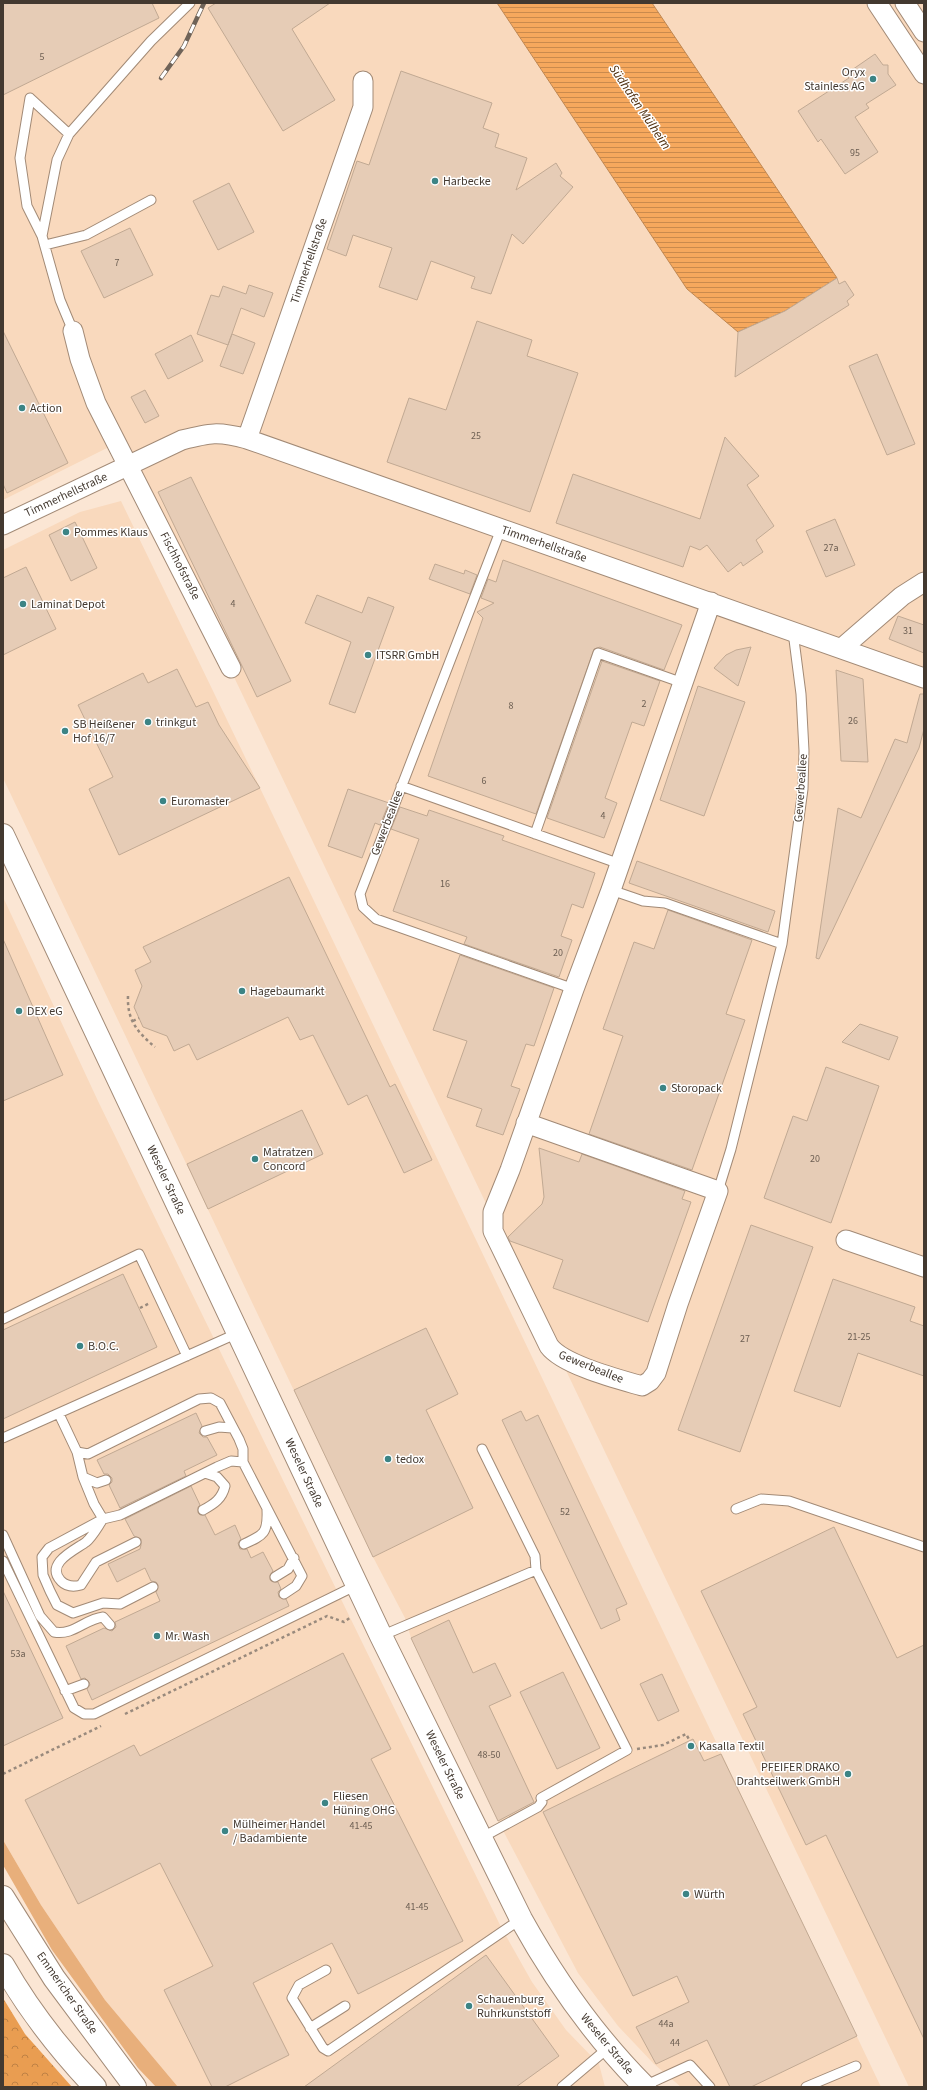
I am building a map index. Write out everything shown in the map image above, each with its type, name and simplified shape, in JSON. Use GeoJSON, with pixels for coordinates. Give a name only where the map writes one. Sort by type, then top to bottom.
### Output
{"type":"FeatureCollection","features":[{"type":"Feature","properties":{"kind":"main road","name":"Weseler Straße"},"geometry":{"type":"LineString","coordinates":[[3,834],[381,1636],[521,1919],[546,1964],[593,2030],[644,2087]]}},
{"type":"Feature","properties":{"kind":"main road","name":"Emmericher Straße"},"geometry":{"type":"LineString","coordinates":[[3,1897],[54,1978],[135,2087]]}},
{"type":"Feature","properties":{"kind":"main road"},"geometry":{"type":"LineString","coordinates":[[3,1965],[19,1993],[68,2058],[96,2087]]}},
{"type":"Feature","properties":{"kind":"street"},"geometry":{"type":"LineString","coordinates":[[877,3],[924,74]]}},
{"type":"Feature","properties":{"kind":"street"},"geometry":{"type":"LineString","coordinates":[[905,3],[924,32]]}},
{"type":"Feature","properties":{"kind":"street","name":"Timmerhellstraße"},"geometry":{"type":"LineString","coordinates":[[247,439],[363,107],[363,81]]}},
{"type":"Feature","properties":{"kind":"street"},"geometry":{"type":"LineString","coordinates":[[73,331],[80,359],[96,403],[129,465]]}},
{"type":"Feature","properties":{"kind":"street","name":"Timmerhellstraße"},"geometry":{"type":"LineString","coordinates":[[3,526],[182,440],[206,434],[225,433],[247,439],[924,678]]}},
{"type":"Feature","properties":{"kind":"street","name":"Fischhofstraße"},"geometry":{"type":"LineString","coordinates":[[129,465],[231,668]]}},
{"type":"Feature","properties":{"kind":"street"},"geometry":{"type":"LineString","coordinates":[[842,648],[902,596],[924,582]]}},
{"type":"Feature","properties":{"kind":"street","name":"Gewerbeallee"},"geometry":{"type":"LineString","coordinates":[[711,602],[611,890],[493,1212],[493,1231],[549,1346],[555,1355],[642,1386],[650,1382],[656,1373],[678,1304],[718,1191]]}},
{"type":"Feature","properties":{"kind":"street"},"geometry":{"type":"LineString","coordinates":[[526,1123],[718,1191]]}},
{"type":"Feature","properties":{"kind":"street"},"geometry":{"type":"LineString","coordinates":[[846,1240],[924,1267]]}},
{"type":"Feature","properties":{"kind":"lane"},"geometry":{"type":"LineString","coordinates":[[43,241],[57,160],[69,134],[184,5]]}},
{"type":"Feature","properties":{"kind":"lane"},"geometry":{"type":"LineString","coordinates":[[69,134],[30,98],[20,158],[27,206],[43,241],[60,300],[73,331]]}},
{"type":"Feature","properties":{"kind":"lane"},"geometry":{"type":"LineString","coordinates":[[43,241],[86,235],[151,200]]}},
{"type":"Feature","properties":{"kind":"lane","name":"Gewerbeallee"},"geometry":{"type":"LineString","coordinates":[[501,529],[360,894],[363,907],[376,919],[574,989]]}},
{"type":"Feature","properties":{"kind":"lane","name":"Gewerbeallee"},"geometry":{"type":"LineString","coordinates":[[718,1191],[731,1149],[782,944],[803,789],[804,751],[801,694],[793,632]]}},
{"type":"Feature","properties":{"kind":"lane"},"geometry":{"type":"LineString","coordinates":[[535,834],[598,653],[683,683]]}},
{"type":"Feature","properties":{"kind":"lane"},"geometry":{"type":"LineString","coordinates":[[401,786],[620,864]]}},
{"type":"Feature","properties":{"kind":"lane"},"geometry":{"type":"LineString","coordinates":[[611,890],[643,901],[665,904],[782,944]]}},
{"type":"Feature","properties":{"kind":"lane"},"geometry":{"type":"LineString","coordinates":[[3,1319],[139,1254],[187,1356]]}},
{"type":"Feature","properties":{"kind":"lane"},"geometry":{"type":"LineString","coordinates":[[3,1438],[238,1333]]}},
{"type":"Feature","properties":{"kind":"lane"},"geometry":{"type":"LineString","coordinates":[[77,1452],[88,1454],[199,1399],[210,1398],[220,1403],[243,1449],[243,1462],[267,1510],[277,1524],[302,1576],[296,1586],[284,1594]]}},
{"type":"Feature","properties":{"kind":"lane"},"geometry":{"type":"LineString","coordinates":[[59,1414],[77,1452],[83,1476],[94,1504],[103,1519]]}},
{"type":"Feature","properties":{"kind":"lane"},"geometry":{"type":"LineString","coordinates":[[205,1431],[219,1427],[232,1428]]}},
{"type":"Feature","properties":{"kind":"lane"},"geometry":{"type":"LineString","coordinates":[[481,1838],[538,1807],[542,1802],[541,1798],[627,1750],[536,1570],[535,1556],[482,1450]]}},
{"type":"Feature","properties":{"kind":"lane"},"geometry":{"type":"LineString","coordinates":[[153,1587],[120,1604],[103,1603],[73,1613],[58,1604],[43,1575],[42,1557],[49,1548],[103,1519],[120,1515],[231,1461],[243,1462]]}},
{"type":"Feature","properties":{"kind":"lane"},"geometry":{"type":"LineString","coordinates":[[203,1510],[217,1502],[224,1492],[225,1486],[217,1477],[205,1473]]}},
{"type":"Feature","properties":{"kind":"lane"},"geometry":{"type":"LineString","coordinates":[[83,1476],[97,1483],[106,1480]]}},
{"type":"Feature","properties":{"kind":"lane"},"geometry":{"type":"LineString","coordinates":[[736,1509],[761,1498],[789,1501],[924,1547]]}},
{"type":"Feature","properties":{"kind":"lane"},"geometry":{"type":"LineString","coordinates":[[244,1544],[266,1531],[268,1526],[267,1510]]}},
{"type":"Feature","properties":{"kind":"lane"},"geometry":{"type":"LineString","coordinates":[[103,1519],[87,1542],[69,1552],[60,1560],[58,1577],[63,1582],[69,1586],[81,1586],[96,1562],[136,1542]]}},
{"type":"Feature","properties":{"kind":"lane"},"geometry":{"type":"LineString","coordinates":[[3,1535],[40,1616],[54,1632],[67,1632],[97,1618],[103,1618],[110,1625]]}},
{"type":"Feature","properties":{"kind":"lane"},"geometry":{"type":"LineString","coordinates":[[275,1577],[288,1569],[294,1558]]}},
{"type":"Feature","properties":{"kind":"lane"},"geometry":{"type":"LineString","coordinates":[[3,1561],[74,1708],[84,1714],[94,1714],[357,1585]]}},
{"type":"Feature","properties":{"kind":"lane"},"geometry":{"type":"LineString","coordinates":[[381,1636],[536,1570]]}},
{"type":"Feature","properties":{"kind":"lane"},"geometry":{"type":"LineString","coordinates":[[65,1691],[84,1684]]}},
{"type":"Feature","properties":{"kind":"lane"},"geometry":{"type":"LineString","coordinates":[[326,1970],[299,1985],[292,1998],[323,2048],[328,2051],[521,1919]]}},
{"type":"Feature","properties":{"kind":"lane"},"geometry":{"type":"LineString","coordinates":[[310,2028],[345,2006]]}},
{"type":"Feature","properties":{"kind":"lane"},"geometry":{"type":"LineString","coordinates":[[562,2087],[608,2048]]}},
{"type":"Feature","properties":{"kind":"lane"},"geometry":{"type":"LineString","coordinates":[[644,2087],[690,2065],[710,2087]]}},
{"type":"Feature","properties":{"kind":"lane"},"geometry":{"type":"LineString","coordinates":[[806,2087],[856,2066]]}},
{"type":"Feature","properties":{"kind":"path"},"geometry":{"type":"LineString","coordinates":[[128,996],[127,1010],[138,1033],[155,1047]]}},
{"type":"Feature","properties":{"kind":"path"},"geometry":{"type":"LineString","coordinates":[[133,1021],[139,1018]]}},
{"type":"Feature","properties":{"kind":"path"},"geometry":{"type":"LineString","coordinates":[[123,1716],[327,1616],[344,1622],[368,1608]]}},
{"type":"Feature","properties":{"kind":"path"},"geometry":{"type":"LineString","coordinates":[[3,1774],[102,1726]]}},
{"type":"Feature","properties":{"kind":"path"},"geometry":{"type":"LineString","coordinates":[[627,1750],[663,1745],[686,1734],[690,1741]]}},
{"type":"Feature","properties":{"kind":"shaded area"},"geometry":{"type":"Polygon","coordinates":[[[3,3],[497,3],[687,289],[738,332],[785,311],[837,278],[652,3],[924,3],[924,2087],[909,2087],[121,441],[3,500],[3,3]]]}},
{"type":"Feature","properties":{"kind":"shaded area"},"geometry":{"type":"Polygon","coordinates":[[[121,501],[260,788],[881,2087],[681,2087],[654,2064],[618,2026],[578,1973],[498,1821],[411,1638],[405,1618],[373,1557],[3,778],[3,550],[80,512],[121,501]]]}},
{"type":"Feature","properties":{"kind":"shaded area"},"geometry":{"type":"Polygon","coordinates":[[[3,897],[98,1101],[501,1927],[532,1982],[566,2030],[599,2064],[605,2087],[178,2087],[105,2000],[41,1905],[3,1840],[3,897]]]}},
{"type":"Feature","properties":{"kind":"shaded area"},"geometry":{"type":"Polygon","coordinates":[[[3,1840],[41,1905],[105,2000],[178,2087],[156,2087],[138,2068],[52,1950],[3,1865],[3,1840]]]}},
{"type":"Feature","properties":{"kind":"green space"},"geometry":{"type":"Polygon","coordinates":[[[3,1998],[25,2034],[72,2087],[3,2087],[3,1998]]]}},
{"type":"Feature","properties":{"kind":"water","name":"Südhafen Mülheim"},"geometry":{"type":"Polygon","coordinates":[[[497,3],[652,3],[837,278],[785,311],[738,332],[687,289],[497,3]]]}},
{"type":"Feature","properties":{"kind":"building"},"geometry":{"type":"Polygon","coordinates":[[[3,3],[152,3],[159,18],[3,95],[3,3]]]}},
{"type":"Feature","properties":{"kind":"building"},"geometry":{"type":"Polygon","coordinates":[[[216,3],[330,3],[292,29],[335,100],[283,131],[208,8],[216,3]]]}},
{"type":"Feature","properties":{"kind":"building"},"geometry":{"type":"Polygon","coordinates":[[[875,54],[883,65],[888,65],[888,74],[896,85],[866,104],[869,108],[855,117],[878,152],[845,174],[821,139],[818,142],[798,111],[849,78],[846,74],[875,54]]]}},
{"type":"Feature","properties":{"kind":"building","name":"Harbecke"},"geometry":{"type":"Polygon","coordinates":[[[401,71],[492,103],[483,128],[499,134],[495,147],[527,158],[516,190],[556,163],[562,173],[560,176],[573,187],[523,244],[512,234],[491,294],[471,288],[475,277],[431,261],[417,300],[379,287],[392,248],[353,235],[346,256],[327,249],[357,161],[369,165],[401,71]]]}},
{"type":"Feature","properties":{"kind":"building"},"geometry":{"type":"Polygon","coordinates":[[[229,183],[254,232],[218,250],[193,201],[229,183]]]}},
{"type":"Feature","properties":{"kind":"building"},"geometry":{"type":"Polygon","coordinates":[[[130,228],[153,275],[104,298],[81,251],[130,228]]]}},
{"type":"Feature","properties":{"kind":"building"},"geometry":{"type":"Polygon","coordinates":[[[837,278],[839,284],[845,281],[854,295],[847,301],[849,305],[735,377],[738,332],[785,311],[837,278]]]}},
{"type":"Feature","properties":{"kind":"building"},"geometry":{"type":"Polygon","coordinates":[[[249,285],[273,293],[264,317],[241,308],[228,345],[197,334],[211,295],[219,297],[223,286],[246,294],[249,285]]]}},
{"type":"Feature","properties":{"kind":"building"},"geometry":{"type":"Polygon","coordinates":[[[477,321],[532,340],[527,356],[578,373],[530,512],[387,462],[409,398],[446,410],[477,321]]]}},
{"type":"Feature","properties":{"kind":"building","name":"Action"},"geometry":{"type":"Polygon","coordinates":[[[3,331],[68,463],[7,493],[3,484],[3,331]]]}},
{"type":"Feature","properties":{"kind":"building"},"geometry":{"type":"Polygon","coordinates":[[[232,334],[255,343],[243,374],[220,366],[232,334]]]}},
{"type":"Feature","properties":{"kind":"building"},"geometry":{"type":"Polygon","coordinates":[[[191,335],[203,361],[168,379],[155,354],[191,335]]]}},
{"type":"Feature","properties":{"kind":"building"},"geometry":{"type":"Polygon","coordinates":[[[877,354],[915,444],[887,455],[849,366],[877,354]]]}},
{"type":"Feature","properties":{"kind":"building"},"geometry":{"type":"Polygon","coordinates":[[[145,390],[159,416],[145,423],[131,397],[145,390]]]}},
{"type":"Feature","properties":{"kind":"building"},"geometry":{"type":"Polygon","coordinates":[[[725,437],[759,476],[747,485],[774,526],[756,540],[763,552],[743,566],[741,562],[728,572],[707,545],[700,550],[690,546],[683,567],[556,523],[573,474],[700,519],[725,437]]]}},
{"type":"Feature","properties":{"kind":"building"},"geometry":{"type":"Polygon","coordinates":[[[191,477],[291,681],[257,697],[158,492],[191,477]]]}},
{"type":"Feature","properties":{"kind":"building"},"geometry":{"type":"Polygon","coordinates":[[[835,519],[855,565],[826,577],[806,531],[835,519]]]}},
{"type":"Feature","properties":{"kind":"building"},"geometry":{"type":"Polygon","coordinates":[[[75,522],[97,568],[71,581],[49,535],[75,522]]]}},
{"type":"Feature","properties":{"kind":"building"},"geometry":{"type":"Polygon","coordinates":[[[503,560],[682,625],[664,670],[600,647],[594,649],[536,814],[428,776],[483,618],[477,612],[494,603],[481,598],[488,579],[496,582],[503,560]]]}},
{"type":"Feature","properties":{"kind":"building"},"geometry":{"type":"Polygon","coordinates":[[[435,564],[464,574],[465,570],[477,575],[470,594],[429,579],[435,564]]]}},
{"type":"Feature","properties":{"kind":"building","name":"Laminat Depot"},"geometry":{"type":"Polygon","coordinates":[[[26,567],[56,629],[3,655],[3,578],[26,567]]]}},
{"type":"Feature","properties":{"kind":"building"},"geometry":{"type":"Polygon","coordinates":[[[317,595],[362,613],[368,597],[394,607],[355,713],[329,704],[351,642],[305,623],[317,595]]]}},
{"type":"Feature","properties":{"kind":"building"},"geometry":{"type":"Polygon","coordinates":[[[898,616],[924,625],[924,653],[889,639],[898,616]]]}},
{"type":"Feature","properties":{"kind":"building"},"geometry":{"type":"Polygon","coordinates":[[[751,647],[738,686],[714,668],[726,655],[736,650],[751,647]]]}},
{"type":"Feature","properties":{"kind":"building"},"geometry":{"type":"Polygon","coordinates":[[[602,661],[660,681],[644,726],[632,722],[605,798],[617,803],[604,838],[547,818],[602,661]]]}},
{"type":"Feature","properties":{"kind":"building"},"geometry":{"type":"Polygon","coordinates":[[[177,669],[196,707],[208,702],[219,725],[260,788],[119,855],[89,789],[113,777],[78,705],[143,673],[148,683],[177,669]]]}},
{"type":"Feature","properties":{"kind":"building"},"geometry":{"type":"Polygon","coordinates":[[[836,670],[863,679],[868,762],[841,761],[836,670]]]}},
{"type":"Feature","properties":{"kind":"building"},"geometry":{"type":"Polygon","coordinates":[[[698,686],[745,702],[704,816],[660,800],[698,686]]]}},
{"type":"Feature","properties":{"kind":"building"},"geometry":{"type":"Polygon","coordinates":[[[920,694],[924,694],[924,729],[919,748],[819,959],[816,958],[838,808],[861,818],[895,739],[907,743],[920,694]]]}},
{"type":"Feature","properties":{"kind":"building"},"geometry":{"type":"Polygon","coordinates":[[[348,789],[389,803],[380,825],[375,823],[362,858],[328,846],[348,789]]]}},
{"type":"Feature","properties":{"kind":"building"},"geometry":{"type":"Polygon","coordinates":[[[400,807],[427,816],[429,810],[504,836],[502,840],[595,873],[583,908],[572,904],[561,936],[572,940],[559,977],[464,944],[467,937],[393,911],[419,839],[391,829],[400,807]]]}},
{"type":"Feature","properties":{"kind":"building"},"geometry":{"type":"Polygon","coordinates":[[[637,861],[775,911],[768,932],[629,883],[637,861]]]}},
{"type":"Feature","properties":{"kind":"building","name":"Hagebaumarkt"},"geometry":{"type":"Polygon","coordinates":[[[289,877],[390,1087],[395,1084],[432,1160],[404,1173],[367,1095],[348,1105],[313,1035],[300,1040],[288,1017],[197,1060],[189,1044],[174,1051],[167,1036],[143,1027],[134,1007],[142,986],[135,970],[151,962],[143,947],[289,877]]]}},
{"type":"Feature","properties":{"kind":"building","name":"Storopack"},"geometry":{"type":"Polygon","coordinates":[[[668,910],[752,940],[726,1014],[745,1020],[692,1170],[589,1134],[623,1036],[603,1029],[634,942],[654,949],[668,910]]]}},
{"type":"Feature","properties":{"kind":"building","name":"DEX eG"},"geometry":{"type":"Polygon","coordinates":[[[3,939],[63,1075],[3,1101],[3,939]]]}},
{"type":"Feature","properties":{"kind":"building"},"geometry":{"type":"Polygon","coordinates":[[[460,955],[554,988],[534,1046],[526,1044],[511,1086],[520,1089],[503,1135],[476,1126],[482,1109],[447,1097],[467,1041],[433,1030],[460,955]]]}},
{"type":"Feature","properties":{"kind":"building"},"geometry":{"type":"Polygon","coordinates":[[[860,1024],[898,1037],[889,1060],[842,1042],[860,1024]]]}},
{"type":"Feature","properties":{"kind":"building"},"geometry":{"type":"Polygon","coordinates":[[[826,1067],[879,1086],[831,1223],[764,1198],[793,1116],[807,1121],[826,1067]]]}},
{"type":"Feature","properties":{"kind":"building","name":"Matratzen Concord"},"geometry":{"type":"Polygon","coordinates":[[[302,1110],[323,1154],[208,1209],[187,1164],[302,1110]]]}},
{"type":"Feature","properties":{"kind":"building"},"geometry":{"type":"Polygon","coordinates":[[[539,1148],[579,1162],[582,1154],[685,1191],[682,1199],[691,1202],[648,1322],[553,1288],[563,1260],[510,1241],[508,1237],[542,1204],[544,1197],[539,1148]]]}},
{"type":"Feature","properties":{"kind":"building"},"geometry":{"type":"Polygon","coordinates":[[[751,1225],[813,1247],[740,1452],[678,1430],[751,1225]]]}},
{"type":"Feature","properties":{"kind":"building","name":"B.O.C."},"geometry":{"type":"Polygon","coordinates":[[[123,1274],[157,1347],[3,1419],[3,1330],[123,1274]]]}},
{"type":"Feature","properties":{"kind":"building"},"geometry":{"type":"Polygon","coordinates":[[[833,1279],[915,1307],[910,1321],[924,1326],[924,1376],[858,1353],[840,1407],[794,1391],[833,1279]]]}},
{"type":"Feature","properties":{"kind":"building","name":"tedox"},"geometry":{"type":"Polygon","coordinates":[[[426,1328],[458,1394],[426,1410],[473,1508],[373,1557],[294,1390],[426,1328]]]}},
{"type":"Feature","properties":{"kind":"building"},"geometry":{"type":"Polygon","coordinates":[[[521,1411],[526,1421],[538,1415],[627,1604],[616,1609],[620,1620],[601,1629],[502,1420],[521,1411]]]}},
{"type":"Feature","properties":{"kind":"building"},"geometry":{"type":"Polygon","coordinates":[[[196,1413],[202,1426],[199,1433],[203,1437],[207,1437],[217,1455],[184,1471],[186,1476],[120,1508],[109,1485],[112,1482],[112,1478],[108,1474],[104,1474],[97,1460],[196,1413]]]}},
{"type":"Feature","properties":{"kind":"building","name":"Mr. Wash"},"geometry":{"type":"Polygon","coordinates":[[[191,1486],[200,1505],[198,1507],[198,1513],[200,1515],[205,1515],[215,1535],[235,1525],[241,1539],[238,1543],[240,1549],[247,1549],[251,1558],[263,1552],[273,1571],[270,1575],[270,1580],[273,1582],[278,1582],[281,1589],[278,1592],[279,1597],[286,1599],[289,1606],[92,1700],[87,1689],[90,1685],[89,1682],[85,1678],[81,1679],[66,1646],[104,1628],[112,1631],[116,1627],[115,1622],[160,1601],[156,1592],[158,1585],[156,1582],[151,1581],[145,1568],[117,1582],[108,1564],[140,1549],[141,1539],[134,1536],[125,1519],[191,1486]]]}},
{"type":"Feature","properties":{"kind":"building","name":"PFEIFER DRAKO Drahtseilwerk GmbH"},"geometry":{"type":"Polygon","coordinates":[[[834,1527],[897,1658],[924,1645],[924,2039],[826,1835],[806,1845],[743,1714],[757,1707],[701,1591],[834,1527]]]}},
{"type":"Feature","properties":{"kind":"building"},"geometry":{"type":"Polygon","coordinates":[[[3,1591],[63,1718],[3,1746],[3,1591]]]}},
{"type":"Feature","properties":{"kind":"building"},"geometry":{"type":"Polygon","coordinates":[[[449,1620],[473,1673],[495,1663],[511,1696],[489,1706],[534,1802],[498,1821],[411,1638],[449,1620]]]}},
{"type":"Feature","properties":{"kind":"building","name":"Mülheimer Handel / Badambiente"},"geometry":{"type":"Polygon","coordinates":[[[343,1653],[391,1749],[371,1759],[463,1941],[358,1994],[332,1943],[253,1983],[289,2055],[225,2087],[212,2087],[164,1990],[213,1966],[160,1863],[78,1904],[25,1800],[134,1745],[140,1756],[343,1653]]]}},
{"type":"Feature","properties":{"kind":"building"},"geometry":{"type":"Polygon","coordinates":[[[563,1672],[600,1748],[557,1769],[520,1692],[563,1672]]]}},
{"type":"Feature","properties":{"kind":"building"},"geometry":{"type":"Polygon","coordinates":[[[662,1674],[679,1711],[658,1721],[640,1684],[662,1674]]]}},
{"type":"Feature","properties":{"kind":"building","name":"Würth"},"geometry":{"type":"Polygon","coordinates":[[[693,1739],[704,1761],[721,1754],[857,2036],[751,2087],[730,2087],[707,2040],[656,2064],[636,2027],[689,2002],[677,1976],[633,1996],[543,1812],[693,1739]]]}},
{"type":"Feature","properties":{"kind":"building","name":"Schauenburg Ruhrkunststoff"},"geometry":{"type":"Polygon","coordinates":[[[486,1955],[559,2056],[516,2087],[304,2087],[486,1955]]]}},
{"type":"Feature","properties":{"kind":"railway"},"geometry":{"type":"LineString","coordinates":[[161,78],[184,46],[204,3]]}},
{"type":"Feature","properties":{"kind":"place","name":"Oryx Stainless AG"},"geometry":{"type":"Point","coordinates":[873,79]}},
{"type":"Feature","properties":{"kind":"place","name":"Harbecke"},"geometry":{"type":"Point","coordinates":[435,181]}},
{"type":"Feature","properties":{"kind":"place","name":"Action"},"geometry":{"type":"Point","coordinates":[22,408]}},
{"type":"Feature","properties":{"kind":"place","name":"Pommes Klaus"},"geometry":{"type":"Point","coordinates":[66,532]}},
{"type":"Feature","properties":{"kind":"place","name":"Laminat Depot"},"geometry":{"type":"Point","coordinates":[23,604]}},
{"type":"Feature","properties":{"kind":"place","name":"ITSRR GmbH"},"geometry":{"type":"Point","coordinates":[368,655]}},
{"type":"Feature","properties":{"kind":"place","name":"trinkgut"},"geometry":{"type":"Point","coordinates":[148,722]}},
{"type":"Feature","properties":{"kind":"place","name":"SB Heißener Hof 16/7"},"geometry":{"type":"Point","coordinates":[65,731]}},
{"type":"Feature","properties":{"kind":"place","name":"Euromaster"},"geometry":{"type":"Point","coordinates":[163,801]}},
{"type":"Feature","properties":{"kind":"place","name":"Hagebaumarkt"},"geometry":{"type":"Point","coordinates":[242,991]}},
{"type":"Feature","properties":{"kind":"place","name":"DEX eG"},"geometry":{"type":"Point","coordinates":[19,1011]}},
{"type":"Feature","properties":{"kind":"place","name":"Storopack"},"geometry":{"type":"Point","coordinates":[663,1088]}},
{"type":"Feature","properties":{"kind":"place","name":"Matratzen Concord"},"geometry":{"type":"Point","coordinates":[255,1159]}},
{"type":"Feature","properties":{"kind":"place","name":"B.O.C."},"geometry":{"type":"Point","coordinates":[80,1346]}},
{"type":"Feature","properties":{"kind":"place","name":"tedox"},"geometry":{"type":"Point","coordinates":[388,1459]}},
{"type":"Feature","properties":{"kind":"place","name":"Mr. Wash"},"geometry":{"type":"Point","coordinates":[157,1636]}},
{"type":"Feature","properties":{"kind":"place","name":"Kasalla Textil"},"geometry":{"type":"Point","coordinates":[691,1746]}},
{"type":"Feature","properties":{"kind":"place","name":"PFEIFER DRAKO Drahtseilwerk GmbH"},"geometry":{"type":"Point","coordinates":[848,1774]}},
{"type":"Feature","properties":{"kind":"place","name":"Fliesen Hüning OHG"},"geometry":{"type":"Point","coordinates":[325,1803]}},
{"type":"Feature","properties":{"kind":"place","name":"Mülheimer Handel / Badambiente"},"geometry":{"type":"Point","coordinates":[225,1831]}},
{"type":"Feature","properties":{"kind":"place","name":"Würth"},"geometry":{"type":"Point","coordinates":[686,1894]}},
{"type":"Feature","properties":{"kind":"place","name":"Schauenburg Ruhrkunststoff"},"geometry":{"type":"Point","coordinates":[469,2006]}}]}
